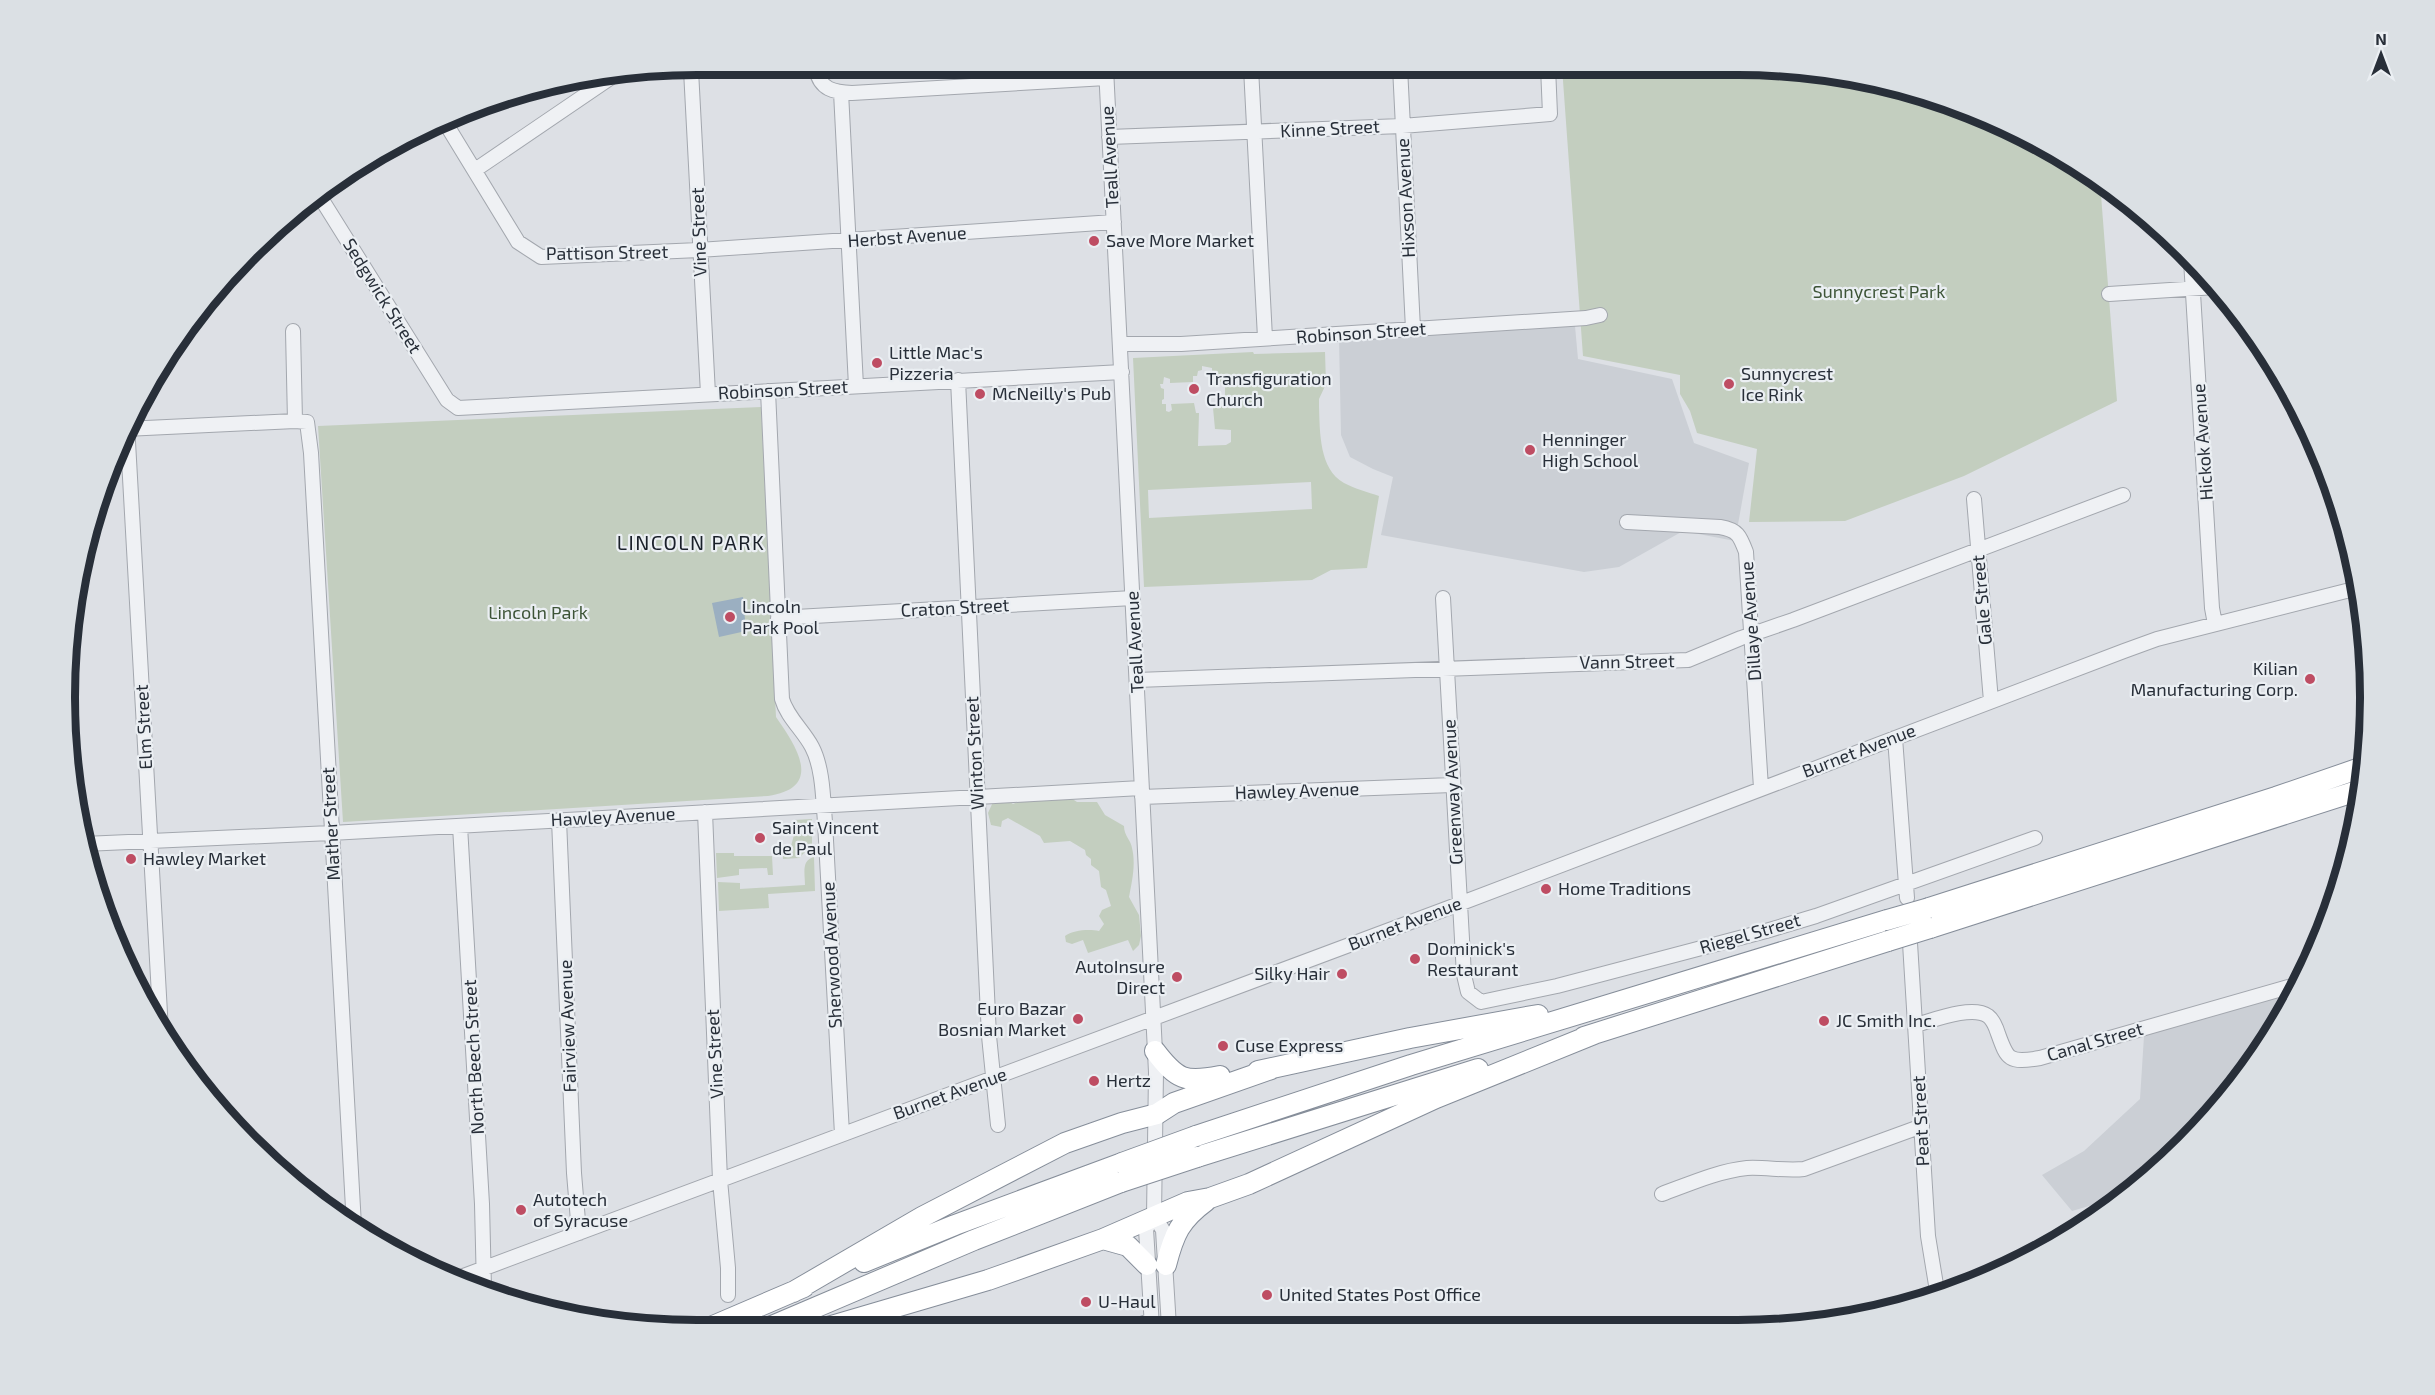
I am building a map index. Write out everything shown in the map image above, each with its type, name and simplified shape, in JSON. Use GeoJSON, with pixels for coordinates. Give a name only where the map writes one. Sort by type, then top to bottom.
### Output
{"type":"FeatureCollection","features":[{"type":"Feature","properties":{"kind":"highway"},"geometry":{"type":"LineString","coordinates":[[786,1320],[974,1240],[1196,1136],[1264,1112],[1618,1001],[1929,908],[2356,769]]}},
{"type":"Feature","properties":{"kind":"highway"},"geometry":{"type":"LineString","coordinates":[[727,1320],[955,1225],[1122,1172],[1197,1156],[1594,1034],[2353,792]]}},
{"type":"Feature","properties":{"kind":"highway"},"geometry":{"type":"LineString","coordinates":[[1155,1051],[1176,1074],[1196,1081],[1271,1069],[1410,1038],[1618,1001]]}},
{"type":"Feature","properties":{"kind":"highway"},"geometry":{"type":"LineString","coordinates":[[852,1320],[988,1280],[1103,1239],[1188,1202],[1210,1198],[1249,1184],[1436,1098],[1594,1034]]}},
{"type":"Feature","properties":{"kind":"highway"},"geometry":{"type":"LineString","coordinates":[[793,1292],[1007,1171],[1065,1143],[1122,1123],[1157,1114],[1174,1103],[1271,1069]]}},
{"type":"Feature","properties":{"kind":"highway"},"geometry":{"type":"LineString","coordinates":[[1103,1239],[1128,1246],[1157,1265],[1190,1212],[1210,1198]]}},
{"type":"Feature","properties":{"kind":"street","name":"Vine Street"},"geometry":{"type":"LineString","coordinates":[[691,75],[708,394]]}},
{"type":"Feature","properties":{"kind":"street"},"geometry":{"type":"LineString","coordinates":[[818,75],[822,85],[830,90],[841,92],[1078,75]]}},
{"type":"Feature","properties":{"kind":"street","name":"Teall Avenue"},"geometry":{"type":"LineString","coordinates":[[1106,75],[1155,1051],[1157,1114],[1154,1216],[1146,1229],[1157,1265],[1168,1320]]}},
{"type":"Feature","properties":{"kind":"street"},"geometry":{"type":"LineString","coordinates":[[1251,75],[1266,338]]}},
{"type":"Feature","properties":{"kind":"street","name":"Hixson Avenue"},"geometry":{"type":"LineString","coordinates":[[1400,75],[1413,329]]}},
{"type":"Feature","properties":{"kind":"street","name":"Kinne Street"},"geometry":{"type":"LineString","coordinates":[[1109,138],[1402,126],[1550,114],[1548,75]]}},
{"type":"Feature","properties":{"kind":"street"},"geometry":{"type":"LineString","coordinates":[[475,170],[604,82]]}},
{"type":"Feature","properties":{"kind":"street"},"geometry":{"type":"LineString","coordinates":[[841,92],[856,386]]}},
{"type":"Feature","properties":{"kind":"street","name":"Pattison Street"},"geometry":{"type":"LineString","coordinates":[[447,127],[518,242],[541,257],[699,250]]}},
{"type":"Feature","properties":{"kind":"street","name":"Sedgwick Street"},"geometry":{"type":"LineString","coordinates":[[323,201],[447,400]]}},
{"type":"Feature","properties":{"kind":"street","name":"Herbst Avenue"},"geometry":{"type":"LineString","coordinates":[[699,250],[1114,222]]}},
{"type":"Feature","properties":{"kind":"street","name":"Hickok Avenue"},"geometry":{"type":"LineString","coordinates":[[2192,272],[2212,608],[2215,624]]}},
{"type":"Feature","properties":{"kind":"street"},"geometry":{"type":"LineString","coordinates":[[2109,294],[2207,288]]}},
{"type":"Feature","properties":{"kind":"street","name":"Robinson Street"},"geometry":{"type":"LineString","coordinates":[[1121,344],[1181,344],[1586,318],[1600,315]]}},
{"type":"Feature","properties":{"kind":"street","name":"Mather Street"},"geometry":{"type":"LineString","coordinates":[[293,331],[301,421],[311,453],[353,1216]]}},
{"type":"Feature","properties":{"kind":"street","name":"Robinson Street"},"geometry":{"type":"LineString","coordinates":[[447,400],[458,408],[1122,372]]}},
{"type":"Feature","properties":{"kind":"street","name":"Winton Street"},"geometry":{"type":"LineString","coordinates":[[958,380],[992,1078],[998,1125]]}},
{"type":"Feature","properties":{"kind":"street","name":"Sherwood Avenue"},"geometry":{"type":"LineString","coordinates":[[768,391],[782,699],[784,706],[814,753],[823,806],[843,1134]]}},
{"type":"Feature","properties":{"kind":"street"},"geometry":{"type":"LineString","coordinates":[[137,427],[301,421]]}},
{"type":"Feature","properties":{"kind":"street","name":"Elm Street"},"geometry":{"type":"LineString","coordinates":[[128,446],[160,1012]]}},
{"type":"Feature","properties":{"kind":"street","name":"Vann Street"},"geometry":{"type":"LineString","coordinates":[[1137,680],[1688,660],[2123,495]]}},
{"type":"Feature","properties":{"kind":"street","name":"Gale Street"},"geometry":{"type":"LineString","coordinates":[[1974,499],[1991,701]]}},
{"type":"Feature","properties":{"kind":"street","name":"Dillaye Avenue"},"geometry":{"type":"LineString","coordinates":[[1627,522],[1720,527],[1737,532],[1746,552],[1761,788]]}},
{"type":"Feature","properties":{"kind":"street","name":"Burnet Avenue"},"geometry":{"type":"LineString","coordinates":[[465,1275],[1459,904],[2157,639],[2350,590]]}},
{"type":"Feature","properties":{"kind":"street","name":"Craton Street"},"geometry":{"type":"LineString","coordinates":[[778,618],[1133,598]]}},
{"type":"Feature","properties":{"kind":"street","name":"Greenway Avenue"},"geometry":{"type":"LineString","coordinates":[[1443,598],[1459,904],[1466,986]]}},
{"type":"Feature","properties":{"kind":"street"},"geometry":{"type":"LineString","coordinates":[[1895,738],[1906,891]]}},
{"type":"Feature","properties":{"kind":"street","name":"Hawley Avenue"},"geometry":{"type":"LineString","coordinates":[[93,843],[332,833],[978,796],[1452,785]]}},
{"type":"Feature","properties":{"kind":"street","name":"Vine Street"},"geometry":{"type":"LineString","coordinates":[[705,812],[720,1180],[728,1268],[728,1295]]}},
{"type":"Feature","properties":{"kind":"street","name":"Fairview Avenue"},"geometry":{"type":"LineString","coordinates":[[559,820],[574,1173],[579,1233]]}},
{"type":"Feature","properties":{"kind":"street","name":"North Beech Street"},"geometry":{"type":"LineString","coordinates":[[460,826],[484,1282]]}},
{"type":"Feature","properties":{"kind":"street","name":"Riegel Street"},"geometry":{"type":"LineString","coordinates":[[1466,986],[1468,992],[1481,1002],[1496,1000],[1766,931],[1906,891],[2035,838]]}},
{"type":"Feature","properties":{"kind":"street","name":"Peat Street"},"geometry":{"type":"LineString","coordinates":[[1910,943],[1928,1236],[1936,1288]]}},
{"type":"Feature","properties":{"kind":"street","name":"Canal Street"},"geometry":{"type":"LineString","coordinates":[[1916,1025],[1955,1014],[1972,1012],[1988,1015],[1994,1022],[2006,1055],[2011,1060],[2020,1062],[2289,987]]}},
{"type":"Feature","properties":{"kind":"street"},"geometry":{"type":"LineString","coordinates":[[1662,1194],[1724,1172],[1749,1168],[1788,1171],[1804,1169],[1922,1126]]}},
{"type":"Feature","properties":{"kind":"street","name":"Teall Avenue"},"geometry":{"type":"LineString","coordinates":[[1152,1320],[1157,1265]]}},
{"type":"Feature","properties":{"kind":"shaded area","name":"Henninger High School"},"geometry":{"type":"Polygon","coordinates":[[[1575,326],[1578,359],[1672,379],[1694,443],[1749,463],[1735,541],[1683,531],[1619,567],[1584,572],[1381,535],[1393,477],[1350,457],[1341,435],[1339,339],[1575,326]]]}},
{"type":"Feature","properties":{"kind":"shaded area"},"geometry":{"type":"Polygon","coordinates":[[[2284,995],[2255,1043],[2231,1076],[2178,1138],[2148,1166],[2100,1203],[2072,1211],[2042,1175],[2084,1151],[2140,1099],[2144,1036],[2284,995]]]}},
{"type":"Feature","properties":{"kind":"green space","name":"Sunnycrest Park"},"geometry":{"type":"Polygon","coordinates":[[[1563,75],[1778,76],[1859,87],[1899,96],[1976,122],[2049,158],[2101,193],[2117,401],[1964,476],[1845,521],[1749,522],[1757,449],[1697,433],[1690,411],[1680,394],[1680,375],[1583,356],[1563,75]]]}},
{"type":"Feature","properties":{"kind":"green space"},"geometry":{"type":"Polygon","coordinates":[[[1253,352],[1254,354],[1325,352],[1326,384],[1319,399],[1319,407],[1322,449],[1325,459],[1336,477],[1344,483],[1379,496],[1367,568],[1331,570],[1312,580],[1144,587],[1133,358],[1253,352]],[[1202,366],[1197,376],[1193,376],[1193,382],[1170,383],[1170,379],[1164,377],[1163,384],[1160,384],[1164,389],[1162,404],[1166,404],[1166,411],[1169,412],[1172,410],[1171,404],[1194,403],[1196,413],[1199,413],[1198,446],[1226,445],[1231,442],[1231,430],[1215,429],[1213,408],[1219,408],[1219,402],[1225,395],[1225,386],[1218,380],[1218,374],[1212,374],[1212,368],[1202,366]],[[1311,482],[1148,490],[1149,518],[1312,509],[1311,482]]]}},
{"type":"Feature","properties":{"kind":"green space","name":"Lincoln Park"},"geometry":{"type":"Polygon","coordinates":[[[761,407],[776,717],[791,741],[801,765],[801,775],[796,784],[785,792],[768,796],[343,822],[318,426],[761,407]]]}},
{"type":"Feature","properties":{"kind":"green space"},"geometry":{"type":"Polygon","coordinates":[[[1071,798],[1077,802],[1097,802],[1105,815],[1124,826],[1134,860],[1129,897],[1139,915],[1141,936],[1139,945],[1133,951],[1128,940],[1088,953],[1083,940],[1072,944],[1066,942],[1065,936],[1072,932],[1099,931],[1104,924],[1099,916],[1102,910],[1111,906],[1106,890],[1101,887],[1099,871],[1091,865],[1091,859],[1086,855],[1085,850],[1070,841],[1044,843],[1040,836],[1008,818],[1002,821],[1001,827],[991,825],[988,813],[993,802],[1008,801],[1013,804],[1071,798]]]}},
{"type":"Feature","properties":{"kind":"green space"},"geometry":{"type":"Polygon","coordinates":[[[812,819],[812,845],[799,858],[783,859],[783,856],[790,855],[793,851],[791,846],[794,835],[791,831],[794,820],[812,819]]]}},
{"type":"Feature","properties":{"kind":"green space"},"geometry":{"type":"Polygon","coordinates":[[[716,853],[734,853],[734,856],[772,856],[773,875],[768,875],[767,868],[739,869],[739,875],[717,878],[716,853]]]}},
{"type":"Feature","properties":{"kind":"green space"},"geometry":{"type":"Polygon","coordinates":[[[814,857],[815,891],[768,894],[769,908],[719,911],[718,882],[740,883],[740,889],[805,885],[805,864],[814,857]]]}},
{"type":"Feature","properties":{"kind":"water","name":"Lincoln Park Pool"},"geometry":{"type":"Polygon","coordinates":[[[743,597],[746,631],[719,637],[712,603],[743,597]]]}},
{"type":"Feature","properties":{"kind":"place","name":"Save More Market"},"geometry":{"type":"Point","coordinates":[1094,241]}},
{"type":"Feature","properties":{"kind":"place","name":"Little Mac's Pizzeria"},"geometry":{"type":"Point","coordinates":[877,363]}},
{"type":"Feature","properties":{"kind":"place","name":"Sunnycrest Ice Rink"},"geometry":{"type":"Point","coordinates":[1729,384]}},
{"type":"Feature","properties":{"kind":"place","name":"Transfiguration Church"},"geometry":{"type":"Point","coordinates":[1194,389]}},
{"type":"Feature","properties":{"kind":"place","name":"McNeilly's Pub"},"geometry":{"type":"Point","coordinates":[980,394]}},
{"type":"Feature","properties":{"kind":"place","name":"Henninger High School"},"geometry":{"type":"Point","coordinates":[1530,450]}},
{"type":"Feature","properties":{"kind":"place","name":"Lincoln Park Pool"},"geometry":{"type":"Point","coordinates":[730,617]}},
{"type":"Feature","properties":{"kind":"place","name":"Kilian Manufacturing Corp."},"geometry":{"type":"Point","coordinates":[2310,679]}},
{"type":"Feature","properties":{"kind":"place","name":"Saint Vincent de Paul"},"geometry":{"type":"Point","coordinates":[760,838]}},
{"type":"Feature","properties":{"kind":"place","name":"Hawley Market"},"geometry":{"type":"Point","coordinates":[131,859]}},
{"type":"Feature","properties":{"kind":"place","name":"Home Traditions"},"geometry":{"type":"Point","coordinates":[1546,889]}},
{"type":"Feature","properties":{"kind":"place","name":"Dominick's Restaurant"},"geometry":{"type":"Point","coordinates":[1415,959]}},
{"type":"Feature","properties":{"kind":"place","name":"Silky Hair"},"geometry":{"type":"Point","coordinates":[1342,974]}},
{"type":"Feature","properties":{"kind":"place","name":"AutoInsure Direct"},"geometry":{"type":"Point","coordinates":[1177,977]}},
{"type":"Feature","properties":{"kind":"place","name":"Euro Bazar Bosnian Market"},"geometry":{"type":"Point","coordinates":[1078,1019]}},
{"type":"Feature","properties":{"kind":"place","name":"JC Smith Inc."},"geometry":{"type":"Point","coordinates":[1824,1021]}},
{"type":"Feature","properties":{"kind":"place","name":"Cuse Express"},"geometry":{"type":"Point","coordinates":[1223,1046]}},
{"type":"Feature","properties":{"kind":"place","name":"Hertz"},"geometry":{"type":"Point","coordinates":[1094,1081]}},
{"type":"Feature","properties":{"kind":"place","name":"Autotech of Syracuse"},"geometry":{"type":"Point","coordinates":[521,1210]}},
{"type":"Feature","properties":{"kind":"place","name":"United States Post Office"},"geometry":{"type":"Point","coordinates":[1267,1295]}},
{"type":"Feature","properties":{"kind":"place","name":"U-Haul"},"geometry":{"type":"Point","coordinates":[1086,1302]}},
{"type":"Feature","properties":{"kind":"district","name":"LINCOLN PARK"},"geometry":{"type":"Point","coordinates":[691,543]}}]}
